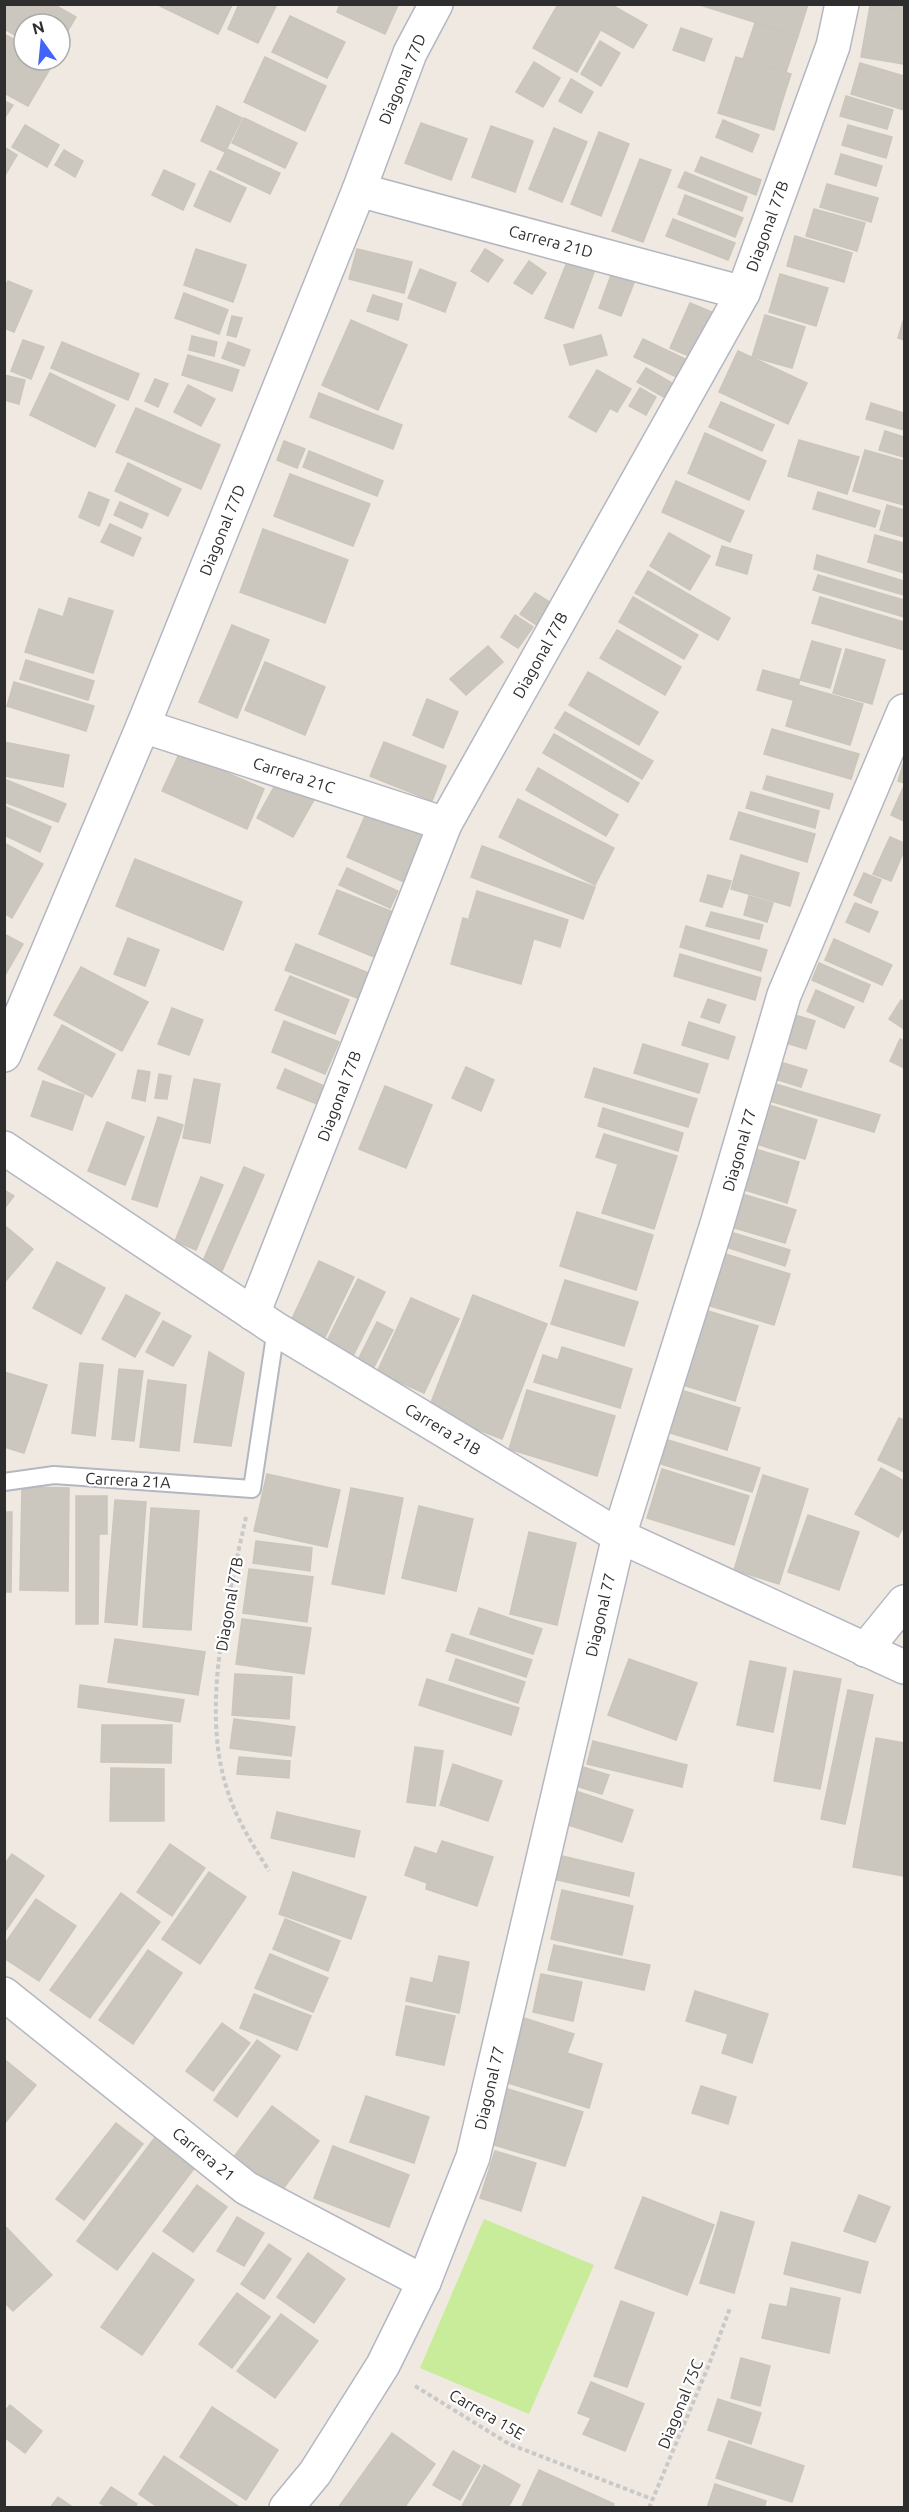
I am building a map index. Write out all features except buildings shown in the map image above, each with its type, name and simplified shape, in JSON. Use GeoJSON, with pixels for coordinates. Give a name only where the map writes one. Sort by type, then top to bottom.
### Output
{"type":"FeatureCollection","features":[{"type":"Feature","properties":{"kind":"street","name":"Diagonal 77D"},"geometry":{"type":"LineString","coordinates":[[4,1055],[143,726],[359,190],[410,53],[436,4]]}},
{"type":"Feature","properties":{"kind":"street","name":"Diagonal 77B"},"geometry":{"type":"LineString","coordinates":[[265,1322],[445,824],[743,293],[833,46],[842,4]]}},
{"type":"Feature","properties":{"kind":"street","name":"Carrera 21D"},"geometry":{"type":"LineString","coordinates":[[359,190],[743,293]]}},
{"type":"Feature","properties":{"kind":"street","name":"Diagonal 77"},"geometry":{"type":"LineString","coordinates":[[286,2508],[315,2473],[383,2365],[424,2282],[473,2157],[619,1536],[717,1224],[784,995],[904,711]]}},
{"type":"Feature","properties":{"kind":"street","name":"Carrera 21C"},"geometry":{"type":"LineString","coordinates":[[143,726],[445,824]]}},
{"type":"Feature","properties":{"kind":"street","name":"Carrera 21B"},"geometry":{"type":"LineString","coordinates":[[4,1148],[265,1322],[619,1536],[904,1667]]}},
{"type":"Feature","properties":{"kind":"street"},"geometry":{"type":"LineString","coordinates":[[865,1650],[904,1602]]}},
{"type":"Feature","properties":{"kind":"street","name":"Carrera 21"},"geometry":{"type":"LineString","coordinates":[[4,1994],[246,2188],[424,2282]]}},
{"type":"Feature","properties":{"kind":"lane","name":"Diagonal 77B"},"geometry":{"type":"LineString","coordinates":[[252,1490],[265,1322]]}},
{"type":"Feature","properties":{"kind":"lane","name":"Carrera 21A"},"geometry":{"type":"LineString","coordinates":[[4,1482],[54,1475],[252,1490]]}},
{"type":"Feature","properties":{"kind":"path","name":"Diagonal 77B"},"geometry":{"type":"LineString","coordinates":[[252,1490],[231,1583],[219,1660],[216,1732],[226,1789],[244,1830],[269,1871]]}},
{"type":"Feature","properties":{"kind":"path","name":"Diagonal 75C"},"geometry":{"type":"LineString","coordinates":[[650,2508],[730,2308]]}},
{"type":"Feature","properties":{"kind":"path","name":"Carrera 15E"},"geometry":{"type":"LineString","coordinates":[[383,2365],[508,2444],[652,2499]]}},
{"type":"Feature","properties":{"kind":"green space"},"geometry":{"type":"Polygon","coordinates":[[[484,2219],[594,2265],[529,2414],[420,2368],[484,2219]]]}}]}
